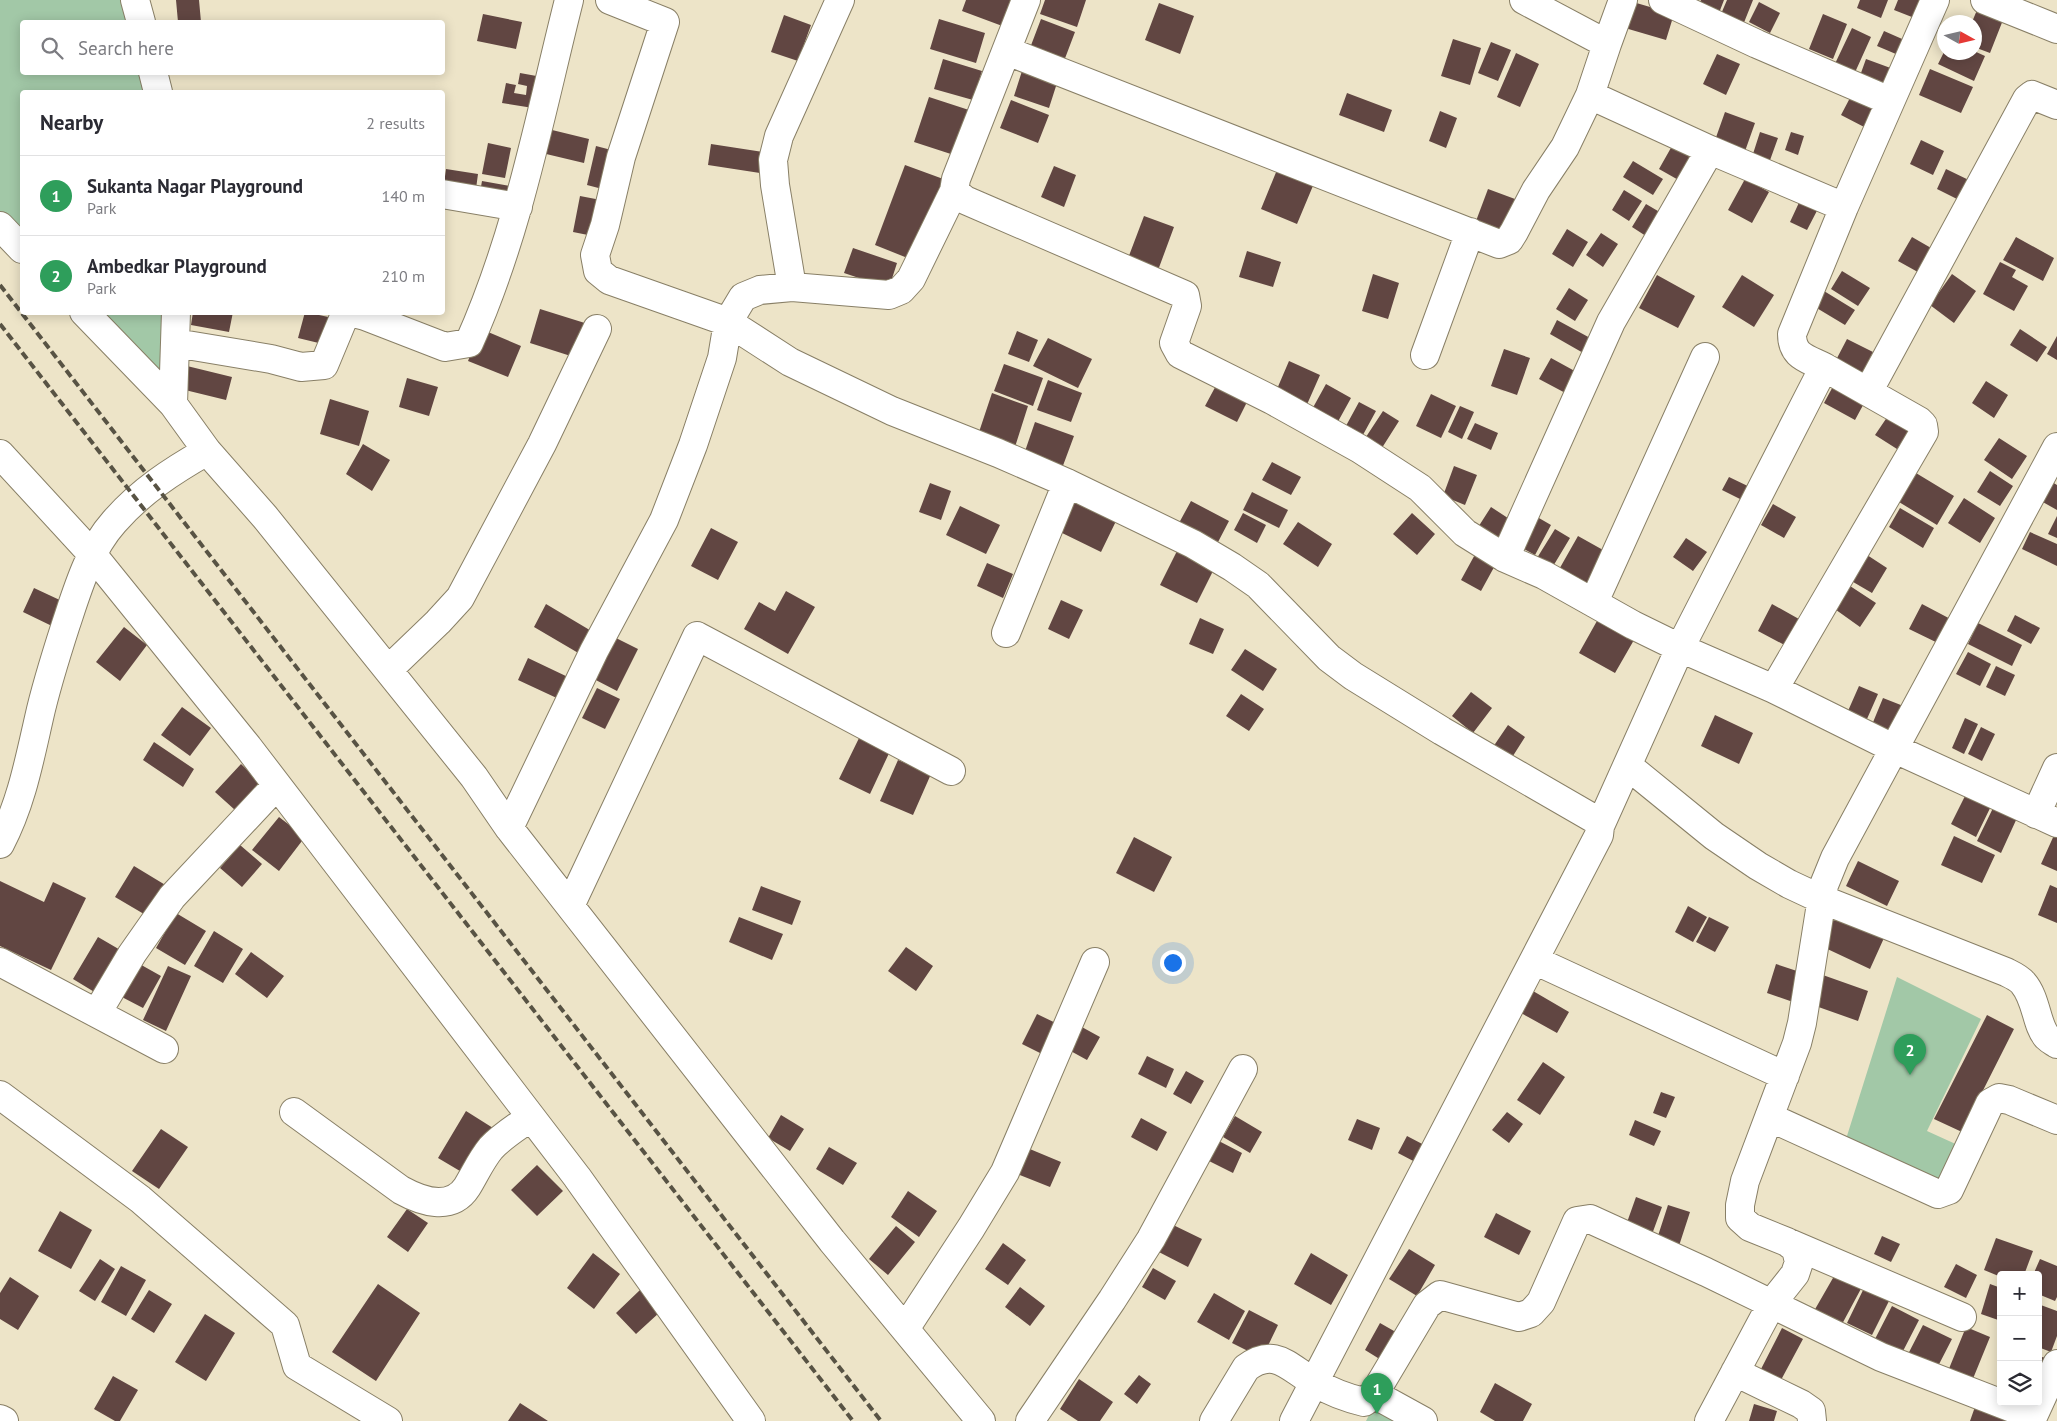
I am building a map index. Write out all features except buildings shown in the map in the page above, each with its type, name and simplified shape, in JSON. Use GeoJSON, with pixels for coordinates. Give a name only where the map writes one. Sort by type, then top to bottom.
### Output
{"type":"FeatureCollection","features":[{"type":"Feature","properties":{"kind":"street"},"geometry":{"type":"LineString","coordinates":[[135,0],[140,20]]}},
{"type":"Feature","properties":{"kind":"street"},"geometry":{"type":"LineString","coordinates":[[361,315],[445,347],[469,343],[479,320],[518,207],[568,0]]}},
{"type":"Feature","properties":{"kind":"street"},"geometry":{"type":"LineString","coordinates":[[610,0],[666,22],[624,149],[605,225],[595,255],[598,271],[609,280],[728,322],[790,362],[892,411],[1067,483],[1192,544],[1232,567],[1258,585],[1329,658],[1353,676],[1442,731],[1596,820],[1600,826]]}},
{"type":"Feature","properties":{"kind":"street"},"geometry":{"type":"LineString","coordinates":[[792,288],[775,185],[773,160],[779,136],[840,0]]}},
{"type":"Feature","properties":{"kind":"street"},"geometry":{"type":"LineString","coordinates":[[509,828],[594,650],[664,520],[693,445],[722,358],[728,322],[743,297],[760,290],[792,288],[889,295],[901,290],[911,279],[954,191],[956,180],[1026,0]]}},
{"type":"Feature","properties":{"kind":"street"},"geometry":{"type":"LineString","coordinates":[[1524,0],[1607,44]]}},
{"type":"Feature","properties":{"kind":"street"},"geometry":{"type":"LineString","coordinates":[[1007,51],[1499,244],[1509,240],[1536,190],[1565,148],[1590,95],[1623,0]]}},
{"type":"Feature","properties":{"kind":"street"},"geometry":{"type":"LineString","coordinates":[[1663,0],[1758,44],[1890,101]]}},
{"type":"Feature","properties":{"kind":"street"},"geometry":{"type":"LineString","coordinates":[[1774,689],[1924,432],[1924,425],[1919,421],[1796,352],[1792,343],[1792,334],[1844,207],[1935,0]]}},
{"type":"Feature","properties":{"kind":"street"},"geometry":{"type":"LineString","coordinates":[[1985,0],[2057,29]]}},
{"type":"Feature","properties":{"kind":"street"},"geometry":{"type":"LineString","coordinates":[[154,75],[158,90]]}},
{"type":"Feature","properties":{"kind":"street"},"geometry":{"type":"LineString","coordinates":[[1590,95],[1710,150],[1844,207]]}},
{"type":"Feature","properties":{"kind":"street"},"geometry":{"type":"LineString","coordinates":[[1868,392],[2027,99],[2032,95],[2057,105]]}},
{"type":"Feature","properties":{"kind":"street"},"geometry":{"type":"LineString","coordinates":[[1504,558],[1611,322],[1710,150]]}},
{"type":"Feature","properties":{"kind":"street"},"geometry":{"type":"LineString","coordinates":[[954,191],[965,200],[1185,295],[1187,306],[1174,343],[1180,354],[1272,400],[1368,454],[1420,488],[1465,532],[1504,558],[1544,575],[1633,625],[1680,648],[1774,689],[1895,749],[2046,818],[2057,768]]}},
{"type":"Feature","properties":{"kind":"street"},"geometry":{"type":"LineString","coordinates":[[445,195],[518,207]]}},
{"type":"Feature","properties":{"kind":"street"},"geometry":{"type":"LineString","coordinates":[[0,226],[20,247]]}},
{"type":"Feature","properties":{"kind":"street"},"geometry":{"type":"LineString","coordinates":[[1425,355],[1470,232]]}},
{"type":"Feature","properties":{"kind":"street"},"geometry":{"type":"LineString","coordinates":[[87,315],[173,404],[207,451],[265,517],[474,777],[509,828],[832,1241],[981,1421]]}},
{"type":"Feature","properties":{"kind":"street"},"geometry":{"type":"LineString","coordinates":[[173,404],[176,315]]}},
{"type":"Feature","properties":{"kind":"street"},"geometry":{"type":"LineString","coordinates":[[175,343],[301,367],[324,365],[344,315]]}},
{"type":"Feature","properties":{"kind":"street"},"geometry":{"type":"LineString","coordinates":[[388,670],[460,598],[542,444],[597,329]]}},
{"type":"Feature","properties":{"kind":"street"},"geometry":{"type":"LineString","coordinates":[[1594,602],[1705,357]]}},
{"type":"Feature","properties":{"kind":"street"},"geometry":{"type":"LineString","coordinates":[[1294,1421],[1599,835],[1600,826],[1680,648],[1824,367]]}},
{"type":"Feature","properties":{"kind":"street"},"geometry":{"type":"LineString","coordinates":[[1962,1317],[1750,1227],[1740,1218],[1740,1205],[1745,1181],[1797,1043],[1802,1023],[1821,899],[1824,885],[1835,858],[2057,447]]}},
{"type":"Feature","properties":{"kind":"street"},"geometry":{"type":"LineString","coordinates":[[0,844],[20,800],[57,654],[78,587],[92,554],[114,522],[136,500],[170,472],[207,451]]}},
{"type":"Feature","properties":{"kind":"street"},"geometry":{"type":"LineString","coordinates":[[0,454],[92,554],[248,747],[577,1177],[751,1421]]}},
{"type":"Feature","properties":{"kind":"street"},"geometry":{"type":"LineString","coordinates":[[1006,633],[1067,483]]}},
{"type":"Feature","properties":{"kind":"street"},"geometry":{"type":"LineString","coordinates":[[570,906],[697,636],[951,771]]}},
{"type":"Feature","properties":{"kind":"street"},"geometry":{"type":"LineString","coordinates":[[1628,766],[1736,851],[1781,880],[1821,899],[2006,972],[2022,981],[2030,992],[2046,1036],[2057,1044]]}},
{"type":"Feature","properties":{"kind":"street"},"geometry":{"type":"LineString","coordinates":[[97,1013],[132,954],[172,897],[276,786]]}},
{"type":"Feature","properties":{"kind":"street"},"geometry":{"type":"LineString","coordinates":[[1534,960],[1785,1076]]}},
{"type":"Feature","properties":{"kind":"street"},"geometry":{"type":"LineString","coordinates":[[0,962],[164,1049]]}},
{"type":"Feature","properties":{"kind":"street"},"geometry":{"type":"LineString","coordinates":[[905,1329],[1005,1172],[1095,962]]}},
{"type":"Feature","properties":{"kind":"street"},"geometry":{"type":"LineString","coordinates":[[1030,1421],[1151,1239],[1243,1069]]}},
{"type":"Feature","properties":{"kind":"street"},"geometry":{"type":"LineString","coordinates":[[0,1095],[140,1199],[285,1325],[297,1366],[388,1421]]}},
{"type":"Feature","properties":{"kind":"street"},"geometry":{"type":"LineString","coordinates":[[1769,1117],[1938,1194],[1949,1190],[1990,1103],[1999,1098],[2008,1100],[2057,1120]]}},
{"type":"Feature","properties":{"kind":"street"},"geometry":{"type":"LineString","coordinates":[[294,1112],[401,1190],[417,1198],[446,1202],[456,1198],[466,1190],[482,1159],[492,1147],[530,1117]]}},
{"type":"Feature","properties":{"kind":"street"},"geometry":{"type":"LineString","coordinates":[[1214,1421],[1246,1368],[1254,1362],[1270,1358],[1284,1361],[1314,1382],[1364,1402],[1374,1394],[1426,1305],[1440,1295],[1519,1317],[1532,1313],[1541,1302],[1577,1221],[1590,1219],[1881,1357],[2032,1419],[2057,1364]]}},
{"type":"Feature","properties":{"kind":"street"},"geometry":{"type":"LineString","coordinates":[[1709,1421],[1772,1304],[1795,1274],[1799,1262],[1796,1249],[1787,1242]]}},
{"type":"Feature","properties":{"kind":"street"},"geometry":{"type":"LineString","coordinates":[[1736,1372],[1801,1404],[1811,1411],[1812,1421]]}},
{"type":"Feature","properties":{"kind":"street"},"geometry":{"type":"LineString","coordinates":[[1374,1394],[1423,1421]]}},
{"type":"Feature","properties":{"kind":"street"},"geometry":{"type":"LineString","coordinates":[[0,1419],[4,1421]]}},
{"type":"Feature","properties":{"kind":"green space"},"geometry":{"type":"Polygon","coordinates":[[[0,0],[124,0],[129,20],[20,20],[20,75],[141,75],[145,90],[20,90],[20,239],[0,214],[0,0]]]}},
{"type":"Feature","properties":{"kind":"green space"},"geometry":{"type":"Polygon","coordinates":[[[95,315],[170,315],[169,390],[95,315]]]}},
{"type":"Feature","properties":{"kind":"green space"},"geometry":{"type":"Polygon","coordinates":[[[1897,977],[1981,1019],[1927,1131],[1971,1151],[1946,1206],[1841,1155],[1897,977]]]}},
{"type":"Feature","properties":{"kind":"green space"},"geometry":{"type":"Polygon","coordinates":[[[1373,1407],[1396,1421],[1366,1421],[1373,1407]]]}},
{"type":"Feature","properties":{"kind":"railway"},"geometry":{"type":"LineString","coordinates":[[0,285],[20,311]]}},
{"type":"Feature","properties":{"kind":"railway"},"geometry":{"type":"LineString","coordinates":[[23,315],[881,1421]]}},
{"type":"Feature","properties":{"kind":"railway"},"geometry":{"type":"LineString","coordinates":[[0,324],[853,1421]]}},
{"type":"Feature","properties":{"kind":"place","name":"Ambedkar Playground"},"geometry":{"type":"Point","coordinates":[1910,1075]}},
{"type":"Feature","properties":{"kind":"place","name":"Sukanta Nagar Playground"},"geometry":{"type":"Point","coordinates":[1377,1414]}}]}
